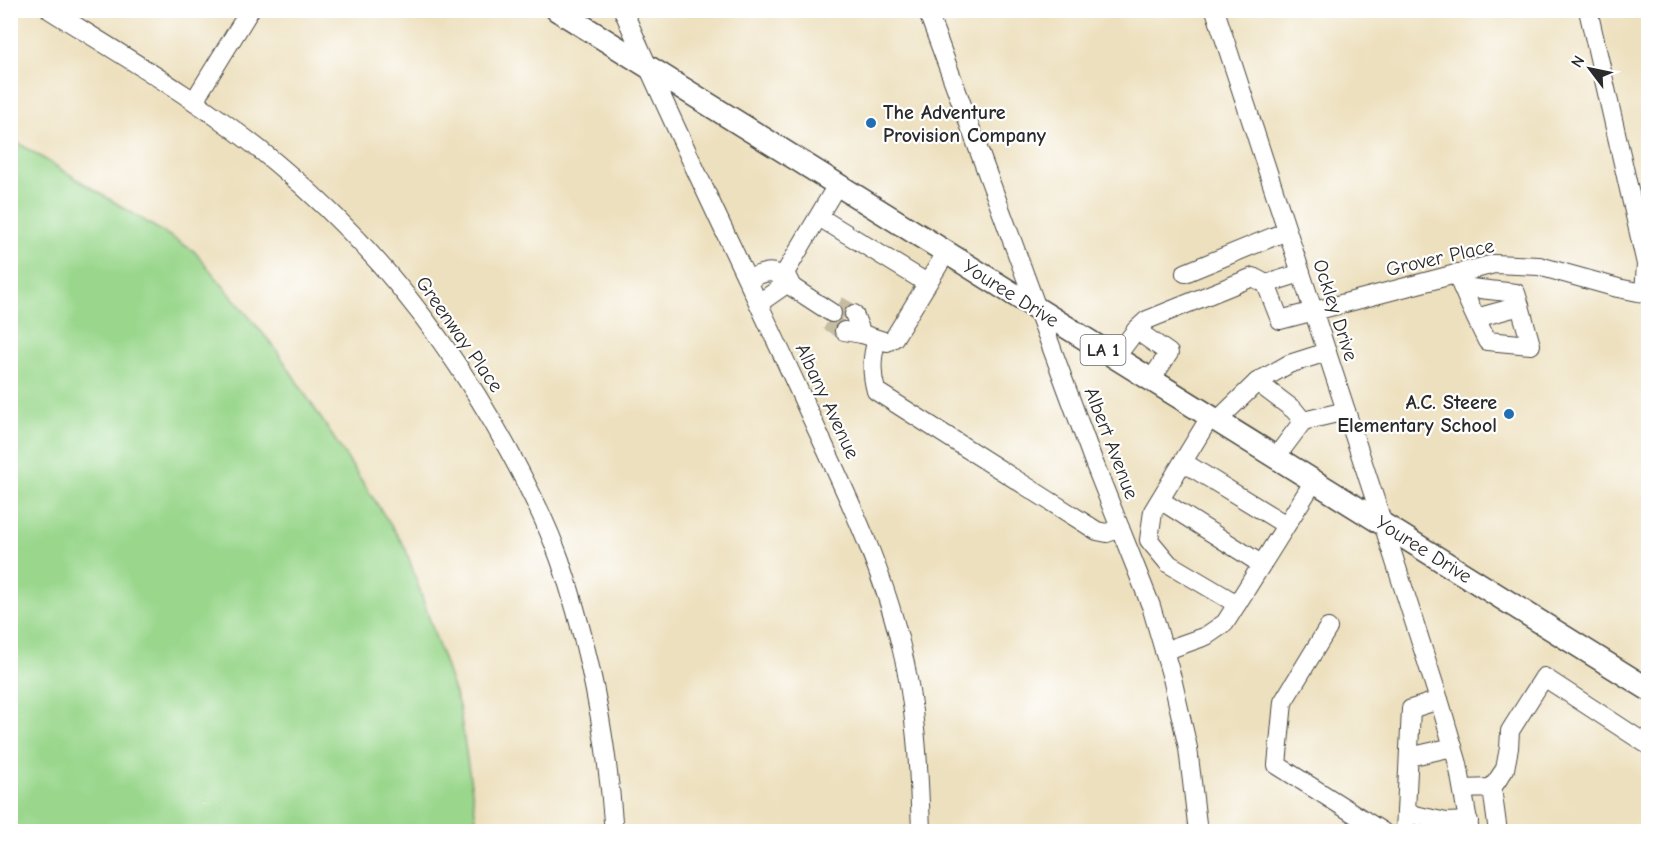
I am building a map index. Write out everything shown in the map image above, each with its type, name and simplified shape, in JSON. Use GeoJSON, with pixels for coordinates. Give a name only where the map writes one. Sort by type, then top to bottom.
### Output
{"type":"FeatureCollection","features":[{"type":"Feature","properties":{"kind":"main road","name":"Youree Drive"},"geometry":{"type":"LineString","coordinates":[[557,10],[1648,689]]}},
{"type":"Feature","properties":{"kind":"street","name":"Greenway Place"},"geometry":{"type":"LineString","coordinates":[[50,10],[194,101],[283,168],[354,236],[420,310],[456,362],[493,421],[533,496],[559,557],[574,604],[602,720],[614,831]]}},
{"type":"Feature","properties":{"kind":"street"},"geometry":{"type":"LineString","coordinates":[[194,101],[250,10]]}},
{"type":"Feature","properties":{"kind":"street","name":"Albany Avenue"},"geometry":{"type":"LineString","coordinates":[[623,10],[864,533],[893,616],[911,698],[919,766],[921,831]]}},
{"type":"Feature","properties":{"kind":"street","name":"Albert Avenue"},"geometry":{"type":"LineString","coordinates":[[927,10],[1093,460],[1151,606],[1188,748],[1198,831]]}},
{"type":"Feature","properties":{"kind":"street","name":"Ockley Drive"},"geometry":{"type":"LineString","coordinates":[[1215,10],[1439,700],[1453,747],[1470,826]]}},
{"type":"Feature","properties":{"kind":"street"},"geometry":{"type":"LineString","coordinates":[[1588,10],[1646,264],[1646,294]]}},
{"type":"Feature","properties":{"kind":"street"},"geometry":{"type":"LineString","coordinates":[[759,303],[782,286],[784,275],[837,185]]}},
{"type":"Feature","properties":{"kind":"street"},"geometry":{"type":"LineString","coordinates":[[819,217],[927,283]]}},
{"type":"Feature","properties":{"kind":"street"},"geometry":{"type":"LineString","coordinates":[[1185,273],[1287,231]]}},
{"type":"Feature","properties":{"kind":"street"},"geometry":{"type":"LineString","coordinates":[[946,253],[894,338],[887,342],[854,330],[872,355],[876,391],[1097,531],[1107,533],[1120,528]]}},
{"type":"Feature","properties":{"kind":"street","name":"Grover Place"},"geometry":{"type":"LineString","coordinates":[[1266,284],[1280,321],[1313,311],[1459,280],[1494,264],[1531,265],[1568,272],[1618,288],[1646,294]]}},
{"type":"Feature","properties":{"kind":"street"},"geometry":{"type":"LineString","coordinates":[[748,279],[769,271],[784,275],[792,287],[830,315]]}},
{"type":"Feature","properties":{"kind":"street"},"geometry":{"type":"LineString","coordinates":[[1115,358],[1136,330],[1147,320],[1253,277],[1266,284],[1301,273]]}},
{"type":"Feature","properties":{"kind":"street"},"geometry":{"type":"LineString","coordinates":[[1459,280],[1516,293],[1531,345],[1487,342],[1459,280]]}},
{"type":"Feature","properties":{"kind":"street"},"geometry":{"type":"LineString","coordinates":[[1476,318],[1520,306]]}},
{"type":"Feature","properties":{"kind":"street"},"geometry":{"type":"LineString","coordinates":[[1136,330],[1169,353],[1151,380]]}},
{"type":"Feature","properties":{"kind":"street"},"geometry":{"type":"LineString","coordinates":[[1237,604],[1169,564],[1149,540],[1154,511],[1183,462],[1213,419],[1257,382],[1289,364],[1327,352]]}},
{"type":"Feature","properties":{"kind":"street"},"geometry":{"type":"LineString","coordinates":[[1257,382],[1294,410],[1303,421]]}},
{"type":"Feature","properties":{"kind":"street"},"geometry":{"type":"LineString","coordinates":[[1276,458],[1303,421],[1346,411]]}},
{"type":"Feature","properties":{"kind":"street"},"geometry":{"type":"LineString","coordinates":[[1183,462],[1286,525]]}},
{"type":"Feature","properties":{"kind":"street"},"geometry":{"type":"LineString","coordinates":[[1164,651],[1206,636],[1225,623],[1314,481]]}},
{"type":"Feature","properties":{"kind":"street"},"geometry":{"type":"LineString","coordinates":[[1160,500],[1262,564]]}},
{"type":"Feature","properties":{"kind":"street"},"geometry":{"type":"LineString","coordinates":[[1328,628],[1283,702],[1276,765],[1383,831]]}},
{"type":"Feature","properties":{"kind":"street"},"geometry":{"type":"LineString","coordinates":[[1498,831],[1492,788],[1505,769],[1510,731],[1544,677],[1648,745]]}},
{"type":"Feature","properties":{"kind":"street"},"geometry":{"type":"LineString","coordinates":[[1405,831],[1411,709],[1439,700]]}},
{"type":"Feature","properties":{"kind":"street"},"geometry":{"type":"LineString","coordinates":[[1409,758],[1453,747]]}},
{"type":"Feature","properties":{"kind":"street"},"geometry":{"type":"LineString","coordinates":[[1462,789],[1492,788]]}},
{"type":"Feature","properties":{"kind":"street"},"geometry":{"type":"LineString","coordinates":[[1406,813],[1470,826]]}},
{"type":"Feature","properties":{"kind":"green space"},"geometry":{"type":"Polygon","coordinates":[[[10,138],[194,251],[275,348],[405,547],[459,706],[478,831],[11,831],[10,138]]]}},
{"type":"Feature","properties":{"kind":"tunnel"},"geometry":{"type":"LineString","coordinates":[[838,305],[854,314]]}},
{"type":"Feature","properties":{"kind":"tunnel"},"geometry":{"type":"LineString","coordinates":[[828,321],[844,331]]}},
{"type":"Feature","properties":{"kind":"place","name":"The Adventure Provision Company"},"geometry":{"type":"Point","coordinates":[871,123]}},
{"type":"Feature","properties":{"kind":"place","name":"A.C. Steere Elementary School"},"geometry":{"type":"Point","coordinates":[1509,414]}}]}
